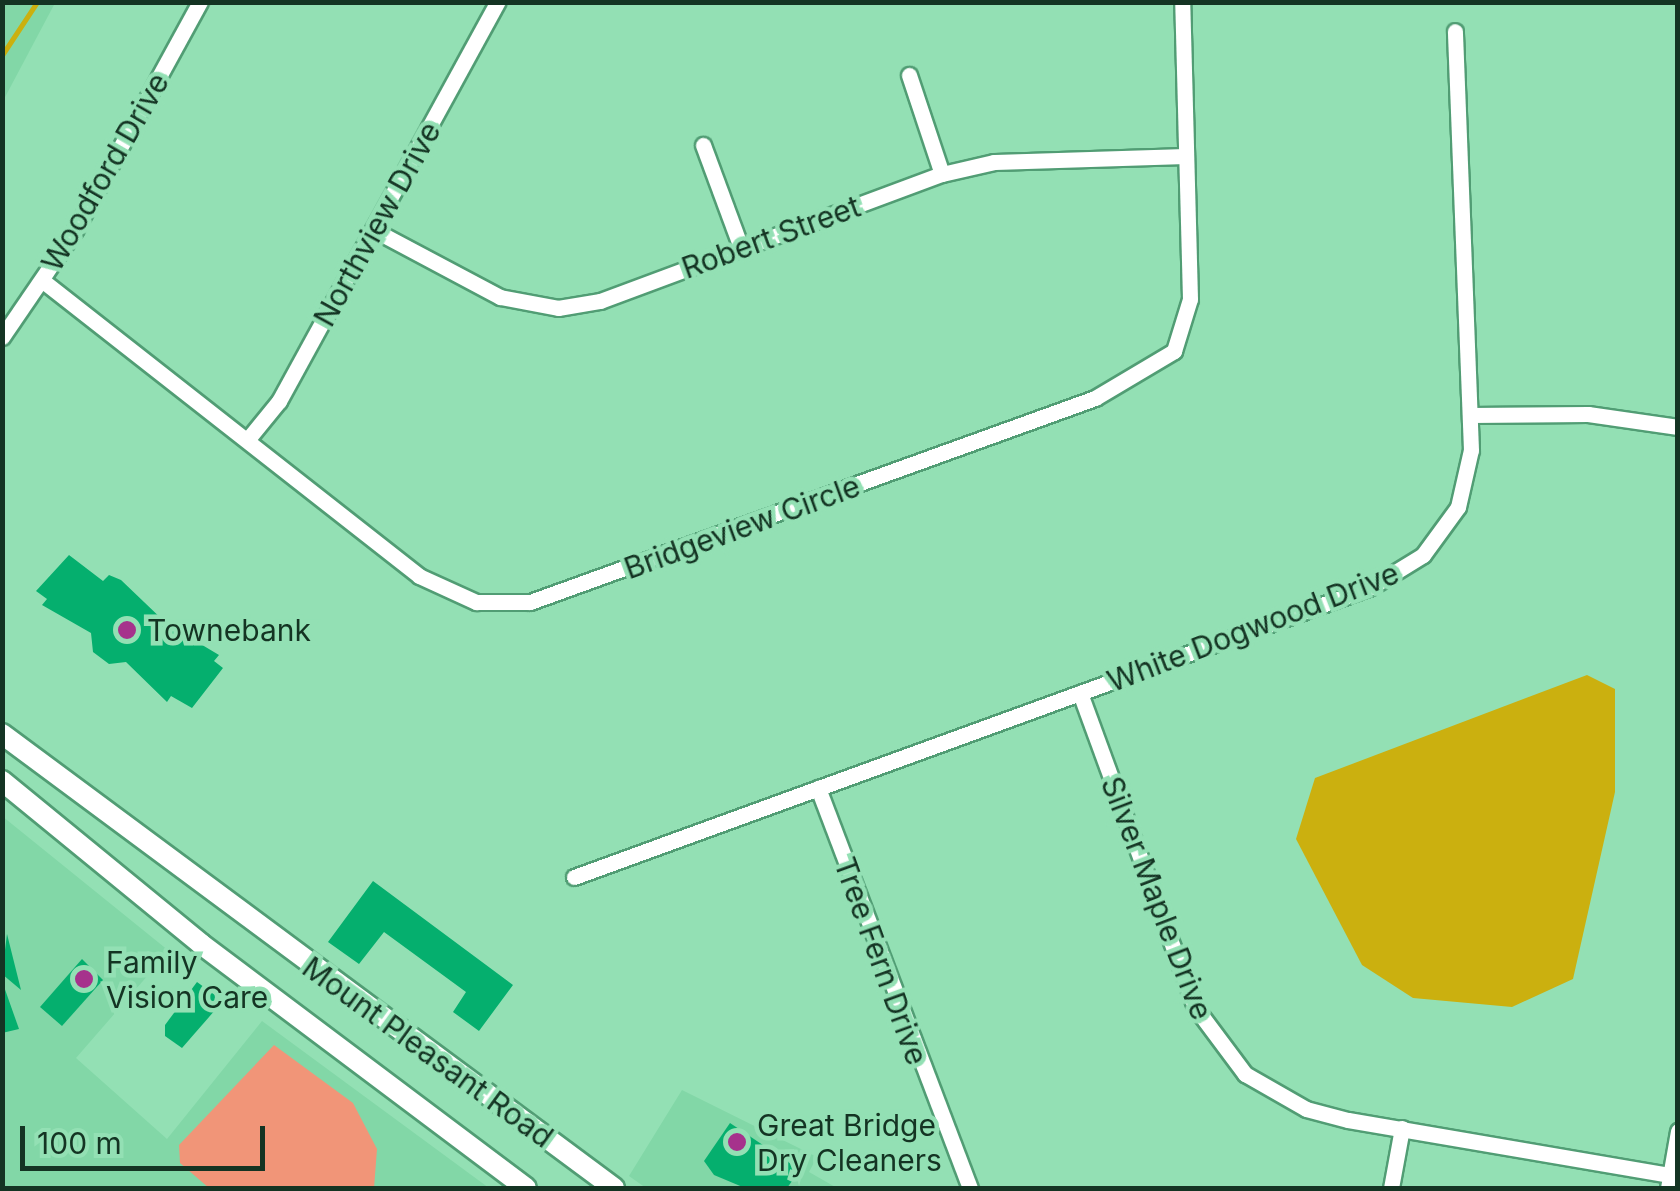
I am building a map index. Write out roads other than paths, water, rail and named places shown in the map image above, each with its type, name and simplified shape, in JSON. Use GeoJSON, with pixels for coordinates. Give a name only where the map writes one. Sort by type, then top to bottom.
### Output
{"type":"FeatureCollection","features":[{"type":"Feature","properties":{"kind":"main road","name":"Mount Pleasant Road"},"geometry":{"type":"LineString","coordinates":[[2,734],[614,1188]]}},
{"type":"Feature","properties":{"kind":"main road"},"geometry":{"type":"LineString","coordinates":[[2,749],[112,816]]}},
{"type":"Feature","properties":{"kind":"main road","name":"Mount Pleasant Road"},"geometry":{"type":"LineString","coordinates":[[2,781],[339,1051],[526,1188]]}},
{"type":"Feature","properties":{"kind":"street","name":"Woodford Drive"},"geometry":{"type":"LineString","coordinates":[[2,337],[43,280],[200,2]]}},
{"type":"Feature","properties":{"kind":"street","name":"Northview Drive"},"geometry":{"type":"LineString","coordinates":[[248,439],[279,401],[497,2]]}},
{"type":"Feature","properties":{"kind":"street","name":"Bridgeview Circle"},"geometry":{"type":"LineString","coordinates":[[43,280],[428,581],[485,604],[542,599],[1095,398],[1157,366],[1186,325],[1182,2]]}},
{"type":"Feature","properties":{"kind":"street","name":"White Dogwood Drive"},"geometry":{"type":"LineString","coordinates":[[574,877],[1406,570],[1458,507],[1470,414],[1455,32]]}},
{"type":"Feature","properties":{"kind":"street"},"geometry":{"type":"LineString","coordinates":[[909,75],[942,174]]}},
{"type":"Feature","properties":{"kind":"street"},"geometry":{"type":"LineString","coordinates":[[703,145],[741,248]]}},
{"type":"Feature","properties":{"kind":"street","name":"Robert Street"},"geometry":{"type":"LineString","coordinates":[[374,230],[488,292],[544,308],[600,301],[942,174],[994,162],[1186,156]]}},
{"type":"Feature","properties":{"kind":"street"},"geometry":{"type":"LineString","coordinates":[[1470,414],[1588,414],[1678,427]]}},
{"type":"Feature","properties":{"kind":"street","name":"Silver Maple Drive"},"geometry":{"type":"LineString","coordinates":[[1080,693],[1184,980],[1212,1036],[1272,1093],[1306,1109],[1669,1182]]}},
{"type":"Feature","properties":{"kind":"street","name":"Tree Fern Drive"},"geometry":{"type":"LineString","coordinates":[[818,788],[970,1188]]}},
{"type":"Feature","properties":{"kind":"street"},"geometry":{"type":"LineString","coordinates":[[1391,1188],[1402,1128]]}},
{"type":"Feature","properties":{"kind":"street"},"geometry":{"type":"LineString","coordinates":[[1669,1182],[1678,1131]]}},
{"type":"Feature","properties":{"kind":"waterway"},"geometry":{"type":"LineString","coordinates":[[2,55],[37,2]]}},
{"type":"Feature","properties":{"kind":"place","name":"Townebank"},"geometry":{"type":"Point","coordinates":[127,630]}},
{"type":"Feature","properties":{"kind":"place","name":"Family Vision Care"},"geometry":{"type":"Point","coordinates":[84,979]}},
{"type":"Feature","properties":{"kind":"place","name":"Great Bridge Dry Cleaners"},"geometry":{"type":"Point","coordinates":[737,1142]}}]}
